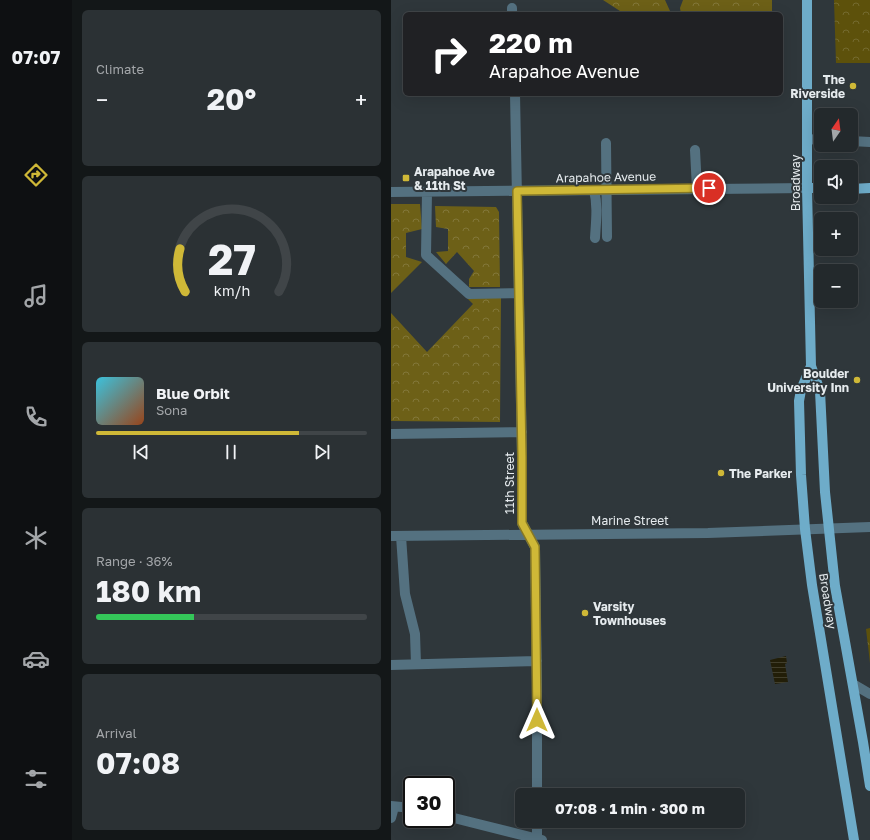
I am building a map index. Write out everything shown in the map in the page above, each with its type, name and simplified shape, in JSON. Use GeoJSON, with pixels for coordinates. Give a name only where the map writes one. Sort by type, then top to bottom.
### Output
{"type":"FeatureCollection","features":[{"type":"Feature","properties":{"kind":"main road","name":"Broadway"},"geometry":{"type":"LineString","coordinates":[[807,0],[807,188],[811,366],[820,390],[825,492],[835,586],[870,786]]}},
{"type":"Feature","properties":{"kind":"main road","name":"Arapahoe Avenue"},"geometry":{"type":"LineString","coordinates":[[807,188],[814,188]]}},
{"type":"Feature","properties":{"kind":"main road"},"geometry":{"type":"LineString","coordinates":[[858,188],[870,188]]}},
{"type":"Feature","properties":{"kind":"main road","name":"Broadway"},"geometry":{"type":"LineString","coordinates":[[811,366],[801,390],[799,401],[801,475],[805,529],[812,585],[854,840]]}},
{"type":"Feature","properties":{"kind":"street","name":"11th Street"},"geometry":{"type":"LineString","coordinates":[[515,96],[522,432],[522,523],[535,547],[537,788]]}},
{"type":"Feature","properties":{"kind":"street"},"geometry":{"type":"LineString","coordinates":[[807,139],[814,140]]}},
{"type":"Feature","properties":{"kind":"street"},"geometry":{"type":"LineString","coordinates":[[858,141],[870,142]]}},
{"type":"Feature","properties":{"kind":"street"},"geometry":{"type":"LineString","coordinates":[[606,144],[607,237]]}},
{"type":"Feature","properties":{"kind":"street"},"geometry":{"type":"LineString","coordinates":[[695,150],[697,189]]}},
{"type":"Feature","properties":{"kind":"street","name":"Arapahoe Avenue"},"geometry":{"type":"LineString","coordinates":[[391,192],[807,188]]}},
{"type":"Feature","properties":{"kind":"street"},"geometry":{"type":"LineString","coordinates":[[594,190],[597,201],[595,238]]}},
{"type":"Feature","properties":{"kind":"street"},"geometry":{"type":"LineString","coordinates":[[427,192],[426,255],[469,294],[519,293]]}},
{"type":"Feature","properties":{"kind":"street"},"geometry":{"type":"LineString","coordinates":[[391,434],[522,432]]}},
{"type":"Feature","properties":{"kind":"street","name":"Marine Street"},"geometry":{"type":"LineString","coordinates":[[396,536],[708,533],[828,528],[870,528]]}},
{"type":"Feature","properties":{"kind":"street"},"geometry":{"type":"LineString","coordinates":[[396,536],[405,594],[415,634],[416,664]]}},
{"type":"Feature","properties":{"kind":"street"},"geometry":{"type":"LineString","coordinates":[[391,665],[537,661]]}},
{"type":"Feature","properties":{"kind":"street"},"geometry":{"type":"LineString","coordinates":[[853,684],[870,694]]}},
{"type":"Feature","properties":{"kind":"street"},"geometry":{"type":"LineString","coordinates":[[391,818],[393,806],[403,807]]}},
{"type":"Feature","properties":{"kind":"street"},"geometry":{"type":"LineString","coordinates":[[455,818],[539,839],[538,828]]}},
{"type":"Feature","properties":{"kind":"green space"},"geometry":{"type":"Polygon","coordinates":[[[603,0],[665,0],[670,11],[630,12],[620,11],[603,0]]]}},
{"type":"Feature","properties":{"kind":"green space"},"geometry":{"type":"Polygon","coordinates":[[[683,0],[772,0],[772,12],[681,12],[680,8],[683,0]]]}},
{"type":"Feature","properties":{"kind":"green space"},"geometry":{"type":"Polygon","coordinates":[[[834,0],[870,0],[870,63],[836,63],[834,0]]]}},
{"type":"Feature","properties":{"kind":"green space"},"geometry":{"type":"Polygon","coordinates":[[[391,204],[420,204],[422,229],[406,233],[406,257],[422,262],[391,293],[391,204]]]}},
{"type":"Feature","properties":{"kind":"green space"},"geometry":{"type":"Polygon","coordinates":[[[435,206],[496,207],[499,212],[500,287],[469,287],[469,279],[474,271],[457,252],[446,264],[436,252],[448,251],[448,229],[436,227],[435,206]]]}},
{"type":"Feature","properties":{"kind":"green space"},"geometry":{"type":"Polygon","coordinates":[[[501,297],[500,422],[391,421],[391,313],[427,352],[473,304],[467,298],[501,297]]]}},
{"type":"Feature","properties":{"kind":"green space"},"geometry":{"type":"Polygon","coordinates":[[[870,628],[870,663],[866,629],[870,628]]]}},
{"type":"Feature","properties":{"kind":"shaded area"},"geometry":{"type":"Polygon","coordinates":[[[786,656],[787,663],[785,664],[788,682],[775,684],[770,660],[786,656]]]}},
{"type":"Feature","properties":{"kind":"place","name":"The Riverside"},"geometry":{"type":"Point","coordinates":[853,86]}},
{"type":"Feature","properties":{"kind":"place","name":"Arapahoe Ave & 11th St"},"geometry":{"type":"Point","coordinates":[406,178]}},
{"type":"Feature","properties":{"kind":"place","name":"Boulder University Inn"},"geometry":{"type":"Point","coordinates":[857,380]}},
{"type":"Feature","properties":{"kind":"place","name":"The Parker"},"geometry":{"type":"Point","coordinates":[721,473]}},
{"type":"Feature","properties":{"kind":"place","name":"Varsity Townhouses"},"geometry":{"type":"Point","coordinates":[585,613]}},
{"type":"Feature","properties":{"kind":"route"},"geometry":{"type":"LineString","coordinates":[[537,720],[535,547],[522,523],[517,191],[709,188]]}}]}
